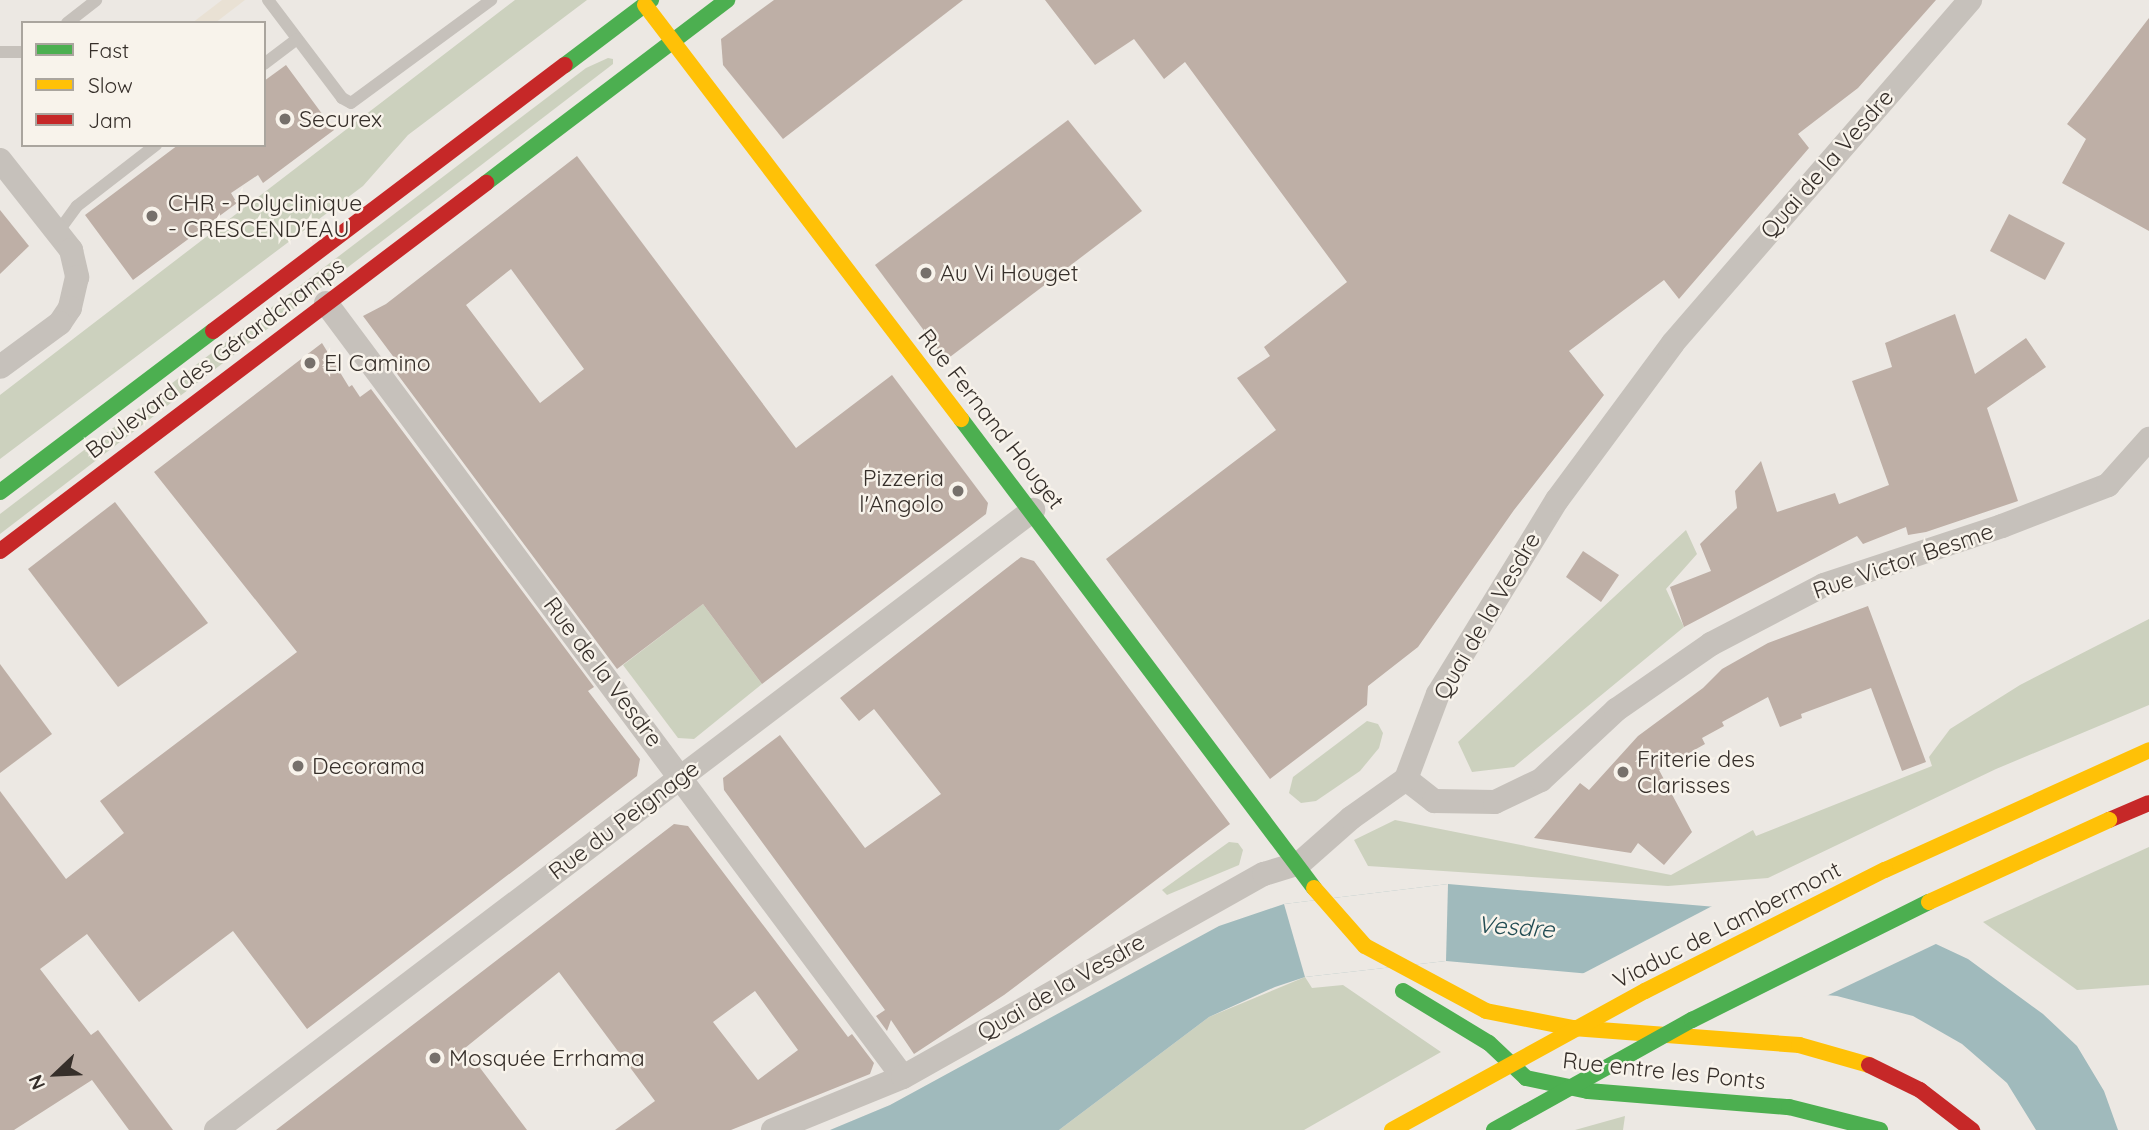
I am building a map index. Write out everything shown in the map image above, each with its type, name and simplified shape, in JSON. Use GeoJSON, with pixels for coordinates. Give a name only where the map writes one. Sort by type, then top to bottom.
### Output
{"type":"FeatureCollection","features":[{"type":"Feature","properties":{"kind":"main road","name":"Boulevard des Gérardchamps"},"geometry":{"type":"LineString","coordinates":[[0,551],[727,0]]}},
{"type":"Feature","properties":{"kind":"main road","name":"Boulevard des Gérardchamps"},"geometry":{"type":"LineString","coordinates":[[0,492],[648,2]]}},
{"type":"Feature","properties":{"kind":"main road","name":"Rue Fernand Houget"},"geometry":{"type":"LineString","coordinates":[[648,2],[672,41],[1033,510],[1300,863]]}},
{"type":"Feature","properties":{"kind":"main road","name":"Viaduc de Lambermont"},"geometry":{"type":"LineString","coordinates":[[1392,1130],[1645,991],[1885,870],[2149,750]]}},
{"type":"Feature","properties":{"kind":"main road"},"geometry":{"type":"LineString","coordinates":[[1494,1130],[1692,1020],[1936,898],[2149,803]]}},
{"type":"Feature","properties":{"kind":"main road","name":"Rue entre les Ponts"},"geometry":{"type":"LineString","coordinates":[[1300,863],[1323,901],[1365,946],[1385,976],[1420,1005],[1489,1043],[1526,1078],[1588,1091],[1789,1107],[1881,1130]]}},
{"type":"Feature","properties":{"kind":"main road","name":"Rue entre les Ponts"},"geometry":{"type":"LineString","coordinates":[[1365,946],[1486,1011],[1573,1028],[1739,1037],[1799,1045],[1872,1066],[1920,1090],[1964,1127]]}},
{"type":"Feature","properties":{"kind":"street","name":"Quai de la Vesdre"},"geometry":{"type":"LineString","coordinates":[[773,1130],[903,1077],[1264,874],[1300,863],[1351,818],[1406,779],[1438,694],[1557,500],[1673,343],[1970,0]]}},
{"type":"Feature","properties":{"kind":"street"},"geometry":{"type":"LineString","coordinates":[[0,160],[58,232],[76,263],[70,308],[60,323],[0,367]]}},
{"type":"Feature","properties":{"kind":"street","name":"Rue de la Vesdre"},"geometry":{"type":"LineString","coordinates":[[326,303],[682,776],[903,1077]]}},
{"type":"Feature","properties":{"kind":"street","name":"Rue Victor Besme"},"geometry":{"type":"LineString","coordinates":[[1406,779],[1434,801],[1495,802],[1541,780],[1616,710],[1711,644],[1824,585],[2003,526],[2108,485],[2149,439]]}},
{"type":"Feature","properties":{"kind":"street","name":"Rue du Peignage"},"geometry":{"type":"LineString","coordinates":[[216,1130],[1033,510]]}},
{"type":"Feature","properties":{"kind":"lane"},"geometry":{"type":"LineString","coordinates":[[70,21],[96,0]]}},
{"type":"Feature","properties":{"kind":"lane"},"geometry":{"type":"LineString","coordinates":[[268,0],[342,98],[356,102],[491,0]]}},
{"type":"Feature","properties":{"kind":"lane"},"geometry":{"type":"LineString","coordinates":[[266,62],[297,39]]}},
{"type":"Feature","properties":{"kind":"lane"},"geometry":{"type":"LineString","coordinates":[[0,52],[19,53]]}},
{"type":"Feature","properties":{"kind":"lane"},"geometry":{"type":"LineString","coordinates":[[58,232],[77,206],[153,147]]}},
{"type":"Feature","properties":{"kind":"green space"},"geometry":{"type":"Polygon","coordinates":[[[515,0],[587,0],[408,135],[363,186],[0,459],[0,395],[515,0]]]}},
{"type":"Feature","properties":{"kind":"green space"},"geometry":{"type":"Polygon","coordinates":[[[608,58],[613,59],[613,64],[0,534],[0,514],[586,68],[608,58]]]}},
{"type":"Feature","properties":{"kind":"green space"},"geometry":{"type":"Polygon","coordinates":[[[1686,530],[1697,554],[1666,589],[1684,627],[1514,767],[1472,772],[1458,742],[1686,530]]]}},
{"type":"Feature","properties":{"kind":"green space"},"geometry":{"type":"Polygon","coordinates":[[[703,604],[762,684],[694,739],[678,738],[623,665],[703,604]]]}},
{"type":"Feature","properties":{"kind":"green space"},"geometry":{"type":"Polygon","coordinates":[[[2149,619],[2149,705],[1996,769],[1768,878],[1668,886],[1368,866],[1354,840],[1395,820],[1671,875],[1753,830],[1756,836],[1932,766],[1929,757],[1950,729],[2020,685],[2149,619]]]}},
{"type":"Feature","properties":{"kind":"green space"},"geometry":{"type":"Polygon","coordinates":[[[1367,721],[1378,724],[1383,733],[1379,748],[1360,771],[1316,801],[1301,803],[1289,793],[1293,777],[1367,721]]]}},
{"type":"Feature","properties":{"kind":"green space"},"geometry":{"type":"Polygon","coordinates":[[[1229,842],[1238,843],[1243,850],[1239,865],[1167,895],[1162,890],[1229,842]]]}},
{"type":"Feature","properties":{"kind":"green space"},"geometry":{"type":"Polygon","coordinates":[[[2149,847],[2149,985],[2077,990],[1983,922],[2149,847]]]}},
{"type":"Feature","properties":{"kind":"green space"},"geometry":{"type":"Polygon","coordinates":[[[1305,977],[1312,988],[1343,985],[1441,1052],[1304,1130],[1059,1130],[1209,1017],[1305,977]]]}},
{"type":"Feature","properties":{"kind":"green space"},"geometry":{"type":"Polygon","coordinates":[[[1625,1116],[1623,1130],[1575,1130],[1625,1116]]]}},
{"type":"Feature","properties":{"kind":"shaded area"},"geometry":{"type":"Polygon","coordinates":[[[222,0],[245,0],[218,21],[195,21],[222,0]]]}},
{"type":"Feature","properties":{"kind":"water","name":"Vesdre"},"geometry":{"type":"Polygon","coordinates":[[[1448,884],[1889,922],[1968,959],[2043,1014],[2077,1046],[2104,1091],[2118,1130],[2036,1130],[2007,1083],[1962,1044],[1913,1016],[1837,996],[1446,961],[1305,977],[1275,987],[1209,1017],[1059,1130],[830,1130],[890,1105],[1219,926],[1284,904],[1448,884]]]}},
{"type":"Feature","properties":{"kind":"pier"},"geometry":{"type":"Polygon","coordinates":[[[1448,884],[1446,961],[1305,977],[1284,904],[1448,884]]]}},
{"type":"Feature","properties":{"kind":"pier"},"geometry":{"type":"Polygon","coordinates":[[[1718,903],[1890,918],[1940,942],[1822,998],[1582,974],[1718,903]]]}},
{"type":"Feature","properties":{"kind":"building"},"geometry":{"type":"Polygon","coordinates":[[[774,0],[963,0],[783,139],[723,65],[721,39],[774,0]]]}},
{"type":"Feature","properties":{"kind":"building"},"geometry":{"type":"Polygon","coordinates":[[[1045,0],[1936,0],[1858,88],[1798,134],[1809,148],[1679,299],[1664,280],[1569,351],[1604,395],[1514,510],[1418,647],[1368,686],[1367,705],[1270,779],[1106,559],[1276,430],[1237,378],[1270,356],[1264,347],[1347,282],[1185,62],[1164,79],[1134,39],[1095,65],[1045,0]]]}},
{"type":"Feature","properties":{"kind":"building"},"geometry":{"type":"Polygon","coordinates":[[[2149,18],[2149,231],[2062,183],[2086,139],[2067,124],[2149,18]]]}},
{"type":"Feature","properties":{"kind":"building"},"geometry":{"type":"Polygon","coordinates":[[[286,65],[334,130],[263,183],[258,175],[231,193],[237,203],[133,280],[85,215],[175,147],[266,147],[266,80],[286,65]]]}},
{"type":"Feature","properties":{"kind":"building"},"geometry":{"type":"Polygon","coordinates":[[[1068,120],[1142,211],[946,360],[875,265],[1068,120]]]}},
{"type":"Feature","properties":{"kind":"building"},"geometry":{"type":"Polygon","coordinates":[[[577,156],[796,448],[892,375],[988,503],[986,514],[762,684],[703,604],[617,669],[395,371],[401,367],[363,316],[386,304],[577,156]],[[511,269],[466,305],[540,403],[584,369],[511,269]]]}},
{"type":"Feature","properties":{"kind":"building"},"geometry":{"type":"Polygon","coordinates":[[[0,210],[29,246],[0,274],[0,210]]]}},
{"type":"Feature","properties":{"kind":"building"},"geometry":{"type":"Polygon","coordinates":[[[2009,214],[2065,243],[2045,280],[1990,251],[2009,214]]]}},
{"type":"Feature","properties":{"kind":"building"},"geometry":{"type":"Polygon","coordinates":[[[1955,314],[1975,374],[2026,338],[2046,367],[1987,408],[2018,501],[1926,532],[1908,535],[1906,527],[1863,544],[1857,536],[1684,627],[1670,587],[1711,571],[1700,544],[1737,508],[1735,491],[1761,461],[1777,512],[1835,493],[1839,504],[1889,485],[1852,381],[1892,367],[1885,343],[1955,314]]]}},
{"type":"Feature","properties":{"kind":"building"},"geometry":{"type":"Polygon","coordinates":[[[322,343],[349,387],[352,385],[360,397],[371,389],[594,687],[588,691],[640,759],[637,776],[307,1029],[233,931],[139,1002],[87,934],[40,969],[91,1035],[98,1030],[173,1130],[129,1130],[92,1080],[14,1130],[0,1130],[0,791],[66,879],[124,833],[100,801],[297,652],[154,472],[322,343]]]}},
{"type":"Feature","properties":{"kind":"building"},"geometry":{"type":"Polygon","coordinates":[[[115,502],[208,623],[118,687],[28,569],[115,502]]]}},
{"type":"Feature","properties":{"kind":"building"},"geometry":{"type":"Polygon","coordinates":[[[1583,551],[1619,575],[1601,602],[1566,577],[1583,551]]]}},
{"type":"Feature","properties":{"kind":"building"},"geometry":{"type":"Polygon","coordinates":[[[1021,557],[1034,561],[1230,824],[1004,995],[914,1054],[891,1020],[887,1031],[876,1016],[885,1010],[724,790],[723,778],[780,735],[865,848],[941,794],[874,709],[859,721],[840,698],[1021,557]]]}},
{"type":"Feature","properties":{"kind":"building"},"geometry":{"type":"Polygon","coordinates":[[[1868,606],[1926,762],[1902,771],[1871,688],[1801,714],[1802,718],[1780,727],[1768,697],[1722,722],[1724,726],[1702,738],[1705,744],[1659,770],[1692,832],[1664,865],[1638,843],[1631,853],[1534,838],[1580,783],[1589,790],[1638,736],[1703,688],[1722,669],[1768,643],[1868,606]]]}},
{"type":"Feature","properties":{"kind":"building"},"geometry":{"type":"Polygon","coordinates":[[[0,664],[52,734],[0,773],[0,664]]]}},
{"type":"Feature","properties":{"kind":"building"},"geometry":{"type":"Polygon","coordinates":[[[674,824],[688,826],[848,1037],[852,1034],[874,1063],[870,1074],[731,1130],[615,1130],[655,1101],[559,972],[465,1048],[527,1130],[276,1130],[674,824]],[[755,991],[713,1022],[758,1080],[798,1050],[755,991]]]}},
{"type":"Feature","properties":{"kind":"traffic: fast"},"geometry":{"type":"LineString","coordinates":[[565,65],[651,0]]}},
{"type":"Feature","properties":{"kind":"traffic: fast"},"geometry":{"type":"LineString","coordinates":[[486,183],[727,0]]}},
{"type":"Feature","properties":{"kind":"traffic: fast"},"geometry":{"type":"LineString","coordinates":[[0,492],[213,331]]}},
{"type":"Feature","properties":{"kind":"traffic: fast"},"geometry":{"type":"LineString","coordinates":[[961,419],[1314,888]]}},
{"type":"Feature","properties":{"kind":"traffic: fast"},"geometry":{"type":"LineString","coordinates":[[1494,1130],[1692,1020],[1929,902]]}},
{"type":"Feature","properties":{"kind":"traffic: fast"},"geometry":{"type":"LineString","coordinates":[[1403,991],[1489,1043],[1526,1078],[1588,1091],[1789,1107],[1880,1130]]}},
{"type":"Feature","properties":{"kind":"traffic: slow"},"geometry":{"type":"LineString","coordinates":[[645,5],[961,419]]}},
{"type":"Feature","properties":{"kind":"traffic: slow"},"geometry":{"type":"LineString","coordinates":[[1885,870],[2149,750]]}},
{"type":"Feature","properties":{"kind":"traffic: slow"},"geometry":{"type":"LineString","coordinates":[[1929,902],[2109,820]]}},
{"type":"Feature","properties":{"kind":"traffic: slow"},"geometry":{"type":"LineString","coordinates":[[1392,1130],[1645,991],[1885,870]]}},
{"type":"Feature","properties":{"kind":"traffic: slow"},"geometry":{"type":"LineString","coordinates":[[1314,888],[1365,946],[1486,1011],[1573,1028],[1799,1045],[1869,1065]]}},
{"type":"Feature","properties":{"kind":"traffic: jam"},"geometry":{"type":"LineString","coordinates":[[213,331],[565,65]]}},
{"type":"Feature","properties":{"kind":"traffic: jam"},"geometry":{"type":"LineString","coordinates":[[0,551],[486,183]]}},
{"type":"Feature","properties":{"kind":"traffic: jam"},"geometry":{"type":"LineString","coordinates":[[2109,820],[2149,803]]}},
{"type":"Feature","properties":{"kind":"traffic: jam"},"geometry":{"type":"LineString","coordinates":[[1869,1065],[1920,1090],[1972,1130]]}},
{"type":"Feature","properties":{"kind":"place","name":"Securex"},"geometry":{"type":"Point","coordinates":[285,119]}},
{"type":"Feature","properties":{"kind":"place","name":"CHR - Polyclinique - CRESCEND'EAU"},"geometry":{"type":"Point","coordinates":[152,216]}},
{"type":"Feature","properties":{"kind":"place","name":"Au Vi Houget"},"geometry":{"type":"Point","coordinates":[926,273]}},
{"type":"Feature","properties":{"kind":"place","name":"El Camino"},"geometry":{"type":"Point","coordinates":[310,363]}},
{"type":"Feature","properties":{"kind":"place","name":"Pizzeria l'Angolo"},"geometry":{"type":"Point","coordinates":[958,491]}},
{"type":"Feature","properties":{"kind":"place","name":"Decorama"},"geometry":{"type":"Point","coordinates":[298,766]}},
{"type":"Feature","properties":{"kind":"place","name":"Friterie des Clarisses"},"geometry":{"type":"Point","coordinates":[1623,772]}},
{"type":"Feature","properties":{"kind":"place","name":"Mosquée Errhama"},"geometry":{"type":"Point","coordinates":[435,1058]}}]}
